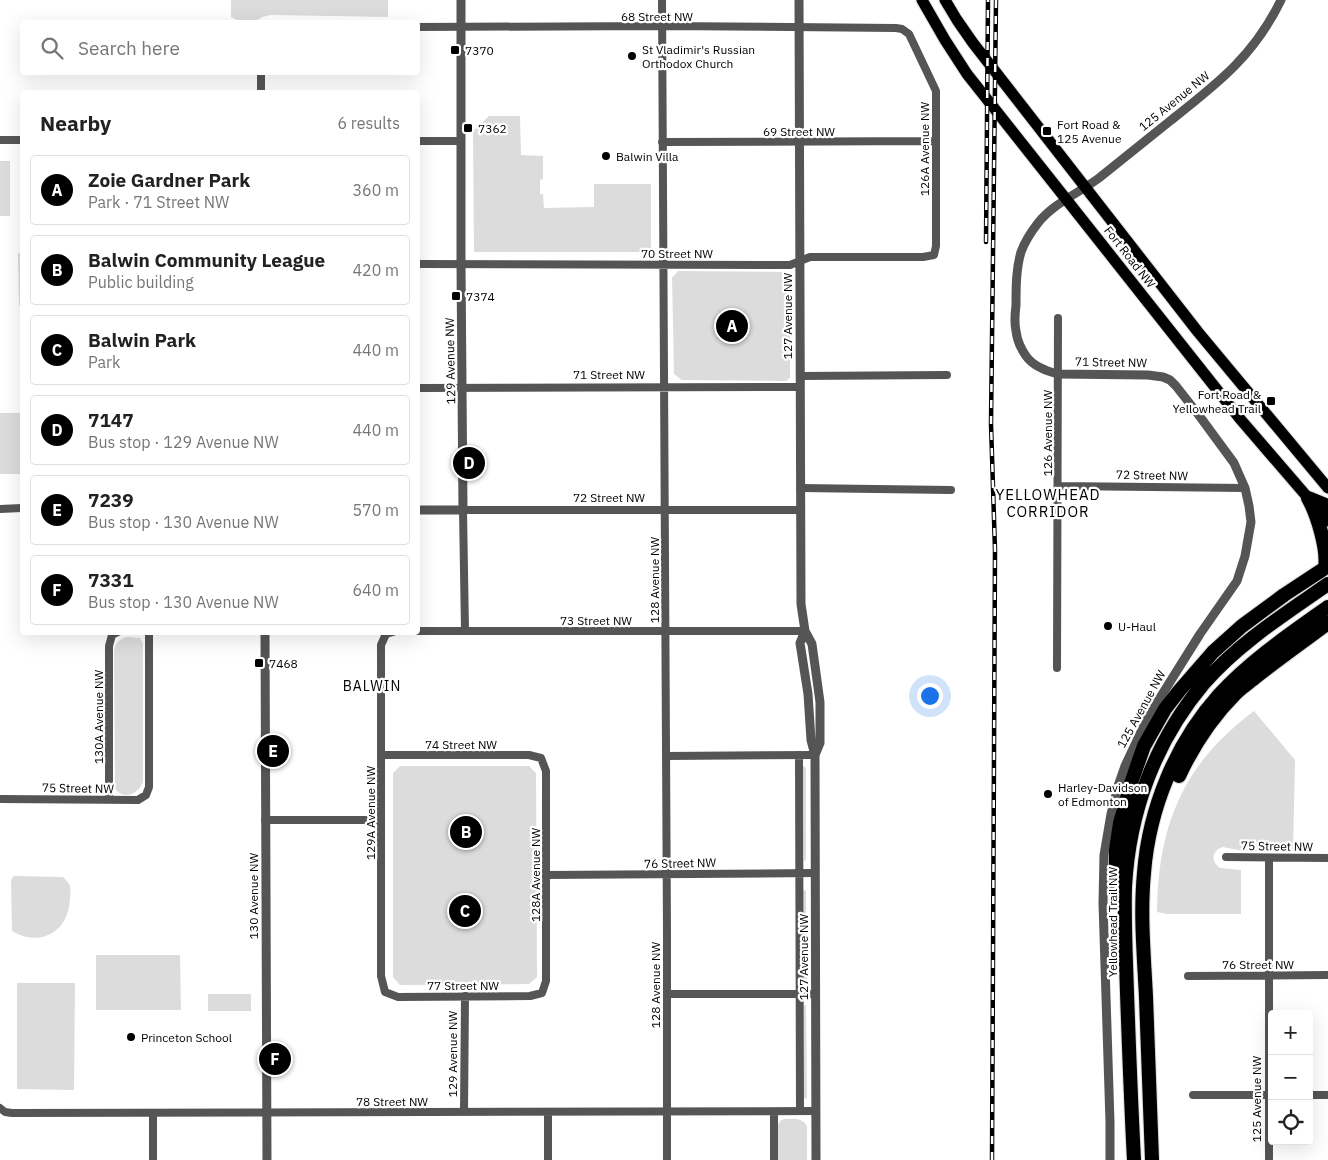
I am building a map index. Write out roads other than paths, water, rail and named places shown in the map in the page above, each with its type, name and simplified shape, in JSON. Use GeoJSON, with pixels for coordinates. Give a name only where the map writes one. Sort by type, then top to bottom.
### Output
{"type":"FeatureCollection","features":[{"type":"Feature","properties":{"kind":"highway"},"geometry":{"type":"LineString","coordinates":[[1308,498],[1328,506]]}},
{"type":"Feature","properties":{"kind":"highway"},"geometry":{"type":"LineString","coordinates":[[1125,945],[1116,883],[1116,850],[1120,823],[1144,746],[1165,709],[1213,652],[1242,626],[1284,594],[1327,567],[1325,550],[1313,508],[1308,498]]}},
{"type":"Feature","properties":{"kind":"highway","name":"Yellowhead Trail NW"},"geometry":{"type":"LineString","coordinates":[[1134,1160],[1125,945],[1125,887],[1130,843],[1140,796],[1162,745],[1191,699],[1206,681],[1242,647],[1328,584]]}},
{"type":"Feature","properties":{"kind":"highway"},"geometry":{"type":"LineString","coordinates":[[1153,1160],[1144,944],[1144,874],[1150,828],[1162,791],[1181,749],[1202,716],[1219,695],[1260,655],[1328,607]]}},
{"type":"Feature","properties":{"kind":"highway"},"geometry":{"type":"LineString","coordinates":[[1144,944],[1159,830],[1172,790],[1184,764],[1213,720],[1236,693],[1328,623]]}},
{"type":"Feature","properties":{"kind":"main road","name":"Fort Road NW"},"geometry":{"type":"LineString","coordinates":[[922,0],[945,40],[968,74],[1250,432],[1328,521]]}},
{"type":"Feature","properties":{"kind":"main road","name":"Fort Road NW"},"geometry":{"type":"LineString","coordinates":[[945,0],[973,43],[1213,351],[1328,488]]}},
{"type":"Feature","properties":{"kind":"street","name":"129 Avenue NW"},"geometry":{"type":"LineString","coordinates":[[461,0],[461,264],[465,631]]}},
{"type":"Feature","properties":{"kind":"street","name":"128 Avenue NW"},"geometry":{"type":"LineString","coordinates":[[662,0],[667,994],[666,1160]]}},
{"type":"Feature","properties":{"kind":"street","name":"127 Avenue NW"},"geometry":{"type":"LineString","coordinates":[[799,0],[801,604],[805,631],[812,644],[820,702],[820,742],[815,755],[816,1160]]}},
{"type":"Feature","properties":{"kind":"street","name":"125 Avenue NW"},"geometry":{"type":"LineString","coordinates":[[1058,374],[1039,367],[1026,356],[1018,341],[1015,325],[1016,281],[1021,252],[1029,235],[1046,215],[1097,180],[1232,70],[1249,52],[1262,34],[1281,0]]}},
{"type":"Feature","properties":{"kind":"street","name":"68 Street NW"},"geometry":{"type":"LineString","coordinates":[[420,27],[662,26],[896,28]]}},
{"type":"Feature","properties":{"kind":"street","name":"126A Avenue NW"},"geometry":{"type":"LineString","coordinates":[[896,28],[902,29],[909,34],[936,91],[936,246],[934,255]]}},
{"type":"Feature","properties":{"kind":"street"},"geometry":{"type":"LineString","coordinates":[[261,75],[261,90]]}},
{"type":"Feature","properties":{"kind":"street"},"geometry":{"type":"LineString","coordinates":[[0,140],[20,140]]}},
{"type":"Feature","properties":{"kind":"street"},"geometry":{"type":"LineString","coordinates":[[420,141],[461,142]]}},
{"type":"Feature","properties":{"kind":"street","name":"69 Street NW"},"geometry":{"type":"LineString","coordinates":[[662,142],[935,141]]}},
{"type":"Feature","properties":{"kind":"street","name":"70 Street NW"},"geometry":{"type":"LineString","coordinates":[[420,264],[790,265],[810,257],[923,257],[934,255]]}},
{"type":"Feature","properties":{"kind":"street","name":"126 Avenue NW"},"geometry":{"type":"LineString","coordinates":[[1057,668],[1058,318]]}},
{"type":"Feature","properties":{"kind":"street","name":"71 Street NW"},"geometry":{"type":"LineString","coordinates":[[1058,374],[1148,374],[1163,377]]}},
{"type":"Feature","properties":{"kind":"street"},"geometry":{"type":"LineString","coordinates":[[800,376],[947,375]]}},
{"type":"Feature","properties":{"kind":"street","name":"125 Avenue NW"},"geometry":{"type":"LineString","coordinates":[[1110,1160],[1103,903],[1104,855],[1111,814],[1125,766],[1148,717],[1200,634],[1237,581],[1251,522],[1245,488],[1234,463],[1176,386],[1170,380],[1163,377]]}},
{"type":"Feature","properties":{"kind":"street","name":"71 Street NW"},"geometry":{"type":"LineString","coordinates":[[420,388],[800,387]]}},
{"type":"Feature","properties":{"kind":"street","name":"72 Street NW"},"geometry":{"type":"LineString","coordinates":[[1058,486],[1245,488]]}},
{"type":"Feature","properties":{"kind":"street"},"geometry":{"type":"LineString","coordinates":[[800,488],[951,490]]}},
{"type":"Feature","properties":{"kind":"street"},"geometry":{"type":"LineString","coordinates":[[0,509],[20,508]]}},
{"type":"Feature","properties":{"kind":"street","name":"72 Street NW"},"geometry":{"type":"LineString","coordinates":[[420,510],[800,510]]}},
{"type":"Feature","properties":{"kind":"street","name":"73 Street NW"},"geometry":{"type":"LineString","coordinates":[[420,632],[805,631]]}},
{"type":"Feature","properties":{"kind":"street","name":"130A Avenue NW"},"geometry":{"type":"LineString","coordinates":[[109,800],[109,646],[114,635]]}},
{"type":"Feature","properties":{"kind":"street","name":"75 Street NW"},"geometry":{"type":"LineString","coordinates":[[0,799],[138,800],[146,795],[149,787],[149,635]]}},
{"type":"Feature","properties":{"kind":"street","name":"130 Avenue NW"},"geometry":{"type":"LineString","coordinates":[[265,635],[267,1160]]}},
{"type":"Feature","properties":{"kind":"street","name":"129A Avenue NW"},"geometry":{"type":"LineString","coordinates":[[385,992],[382,976],[381,645],[388,635]]}},
{"type":"Feature","properties":{"kind":"street","name":"74 Street NW"},"geometry":{"type":"LineString","coordinates":[[381,755],[529,756],[541,758]]}},
{"type":"Feature","properties":{"kind":"street","name":"127 Avenue NW"},"geometry":{"type":"LineString","coordinates":[[799,755],[800,1111]]}},
{"type":"Feature","properties":{"kind":"street"},"geometry":{"type":"LineString","coordinates":[[666,756],[815,755]]}},
{"type":"Feature","properties":{"kind":"street","name":"128A Avenue NW"},"geometry":{"type":"LineString","coordinates":[[541,758],[546,771],[546,981],[542,993]]}},
{"type":"Feature","properties":{"kind":"street"},"geometry":{"type":"LineString","coordinates":[[266,820],[381,820]]}},
{"type":"Feature","properties":{"kind":"street","name":"75 Street NW"},"geometry":{"type":"LineString","coordinates":[[1226,857],[1328,858]]}},
{"type":"Feature","properties":{"kind":"street","name":"125 Avenue NW"},"geometry":{"type":"LineString","coordinates":[[1269,858],[1270,1055]]}},
{"type":"Feature","properties":{"kind":"street","name":"76 Street NW"},"geometry":{"type":"LineString","coordinates":[[546,875],[815,873]]}},
{"type":"Feature","properties":{"kind":"street","name":"76 Street NW"},"geometry":{"type":"LineString","coordinates":[[1188,976],[1328,975]]}},
{"type":"Feature","properties":{"kind":"street","name":"77 Street NW"},"geometry":{"type":"LineString","coordinates":[[385,992],[398,997],[530,996],[542,993]]}},
{"type":"Feature","properties":{"kind":"street"},"geometry":{"type":"LineString","coordinates":[[667,994],[815,994]]}},
{"type":"Feature","properties":{"kind":"street","name":"129 Avenue NW"},"geometry":{"type":"LineString","coordinates":[[464,996],[464,1112]]}},
{"type":"Feature","properties":{"kind":"street"},"geometry":{"type":"LineString","coordinates":[[1193,1095],[1268,1095]]}},
{"type":"Feature","properties":{"kind":"street"},"geometry":{"type":"LineString","coordinates":[[1313,1095],[1328,1095]]}},
{"type":"Feature","properties":{"kind":"street","name":"125 Avenue NW"},"geometry":{"type":"LineString","coordinates":[[1269,1160],[1270,1100]]}},
{"type":"Feature","properties":{"kind":"street","name":"78 Street NW"},"geometry":{"type":"LineString","coordinates":[[0,1108],[5,1112],[12,1113],[816,1111]]}},
{"type":"Feature","properties":{"kind":"street"},"geometry":{"type":"LineString","coordinates":[[153,1112],[153,1160]]}},
{"type":"Feature","properties":{"kind":"street"},"geometry":{"type":"LineString","coordinates":[[548,1112],[548,1160]]}},
{"type":"Feature","properties":{"kind":"street"},"geometry":{"type":"LineString","coordinates":[[774,1112],[774,1160]]}},
{"type":"Feature","properties":{"kind":"railway"},"geometry":{"type":"LineString","coordinates":[[986,242],[988,0]]}},
{"type":"Feature","properties":{"kind":"railway"},"geometry":{"type":"LineString","coordinates":[[992,1160],[995,550],[991,424],[996,0]]}},
{"type":"Feature","properties":{"kind":"place","name":"7370"},"geometry":{"type":"Point","coordinates":[455,50]}},
{"type":"Feature","properties":{"kind":"place","name":"St Vladimir's Russian Orthodox Church"},"geometry":{"type":"Point","coordinates":[632,56]}},
{"type":"Feature","properties":{"kind":"place","name":"7362"},"geometry":{"type":"Point","coordinates":[468,128]}},
{"type":"Feature","properties":{"kind":"place","name":"Fort Road & 125 Avenue"},"geometry":{"type":"Point","coordinates":[1047,131]}},
{"type":"Feature","properties":{"kind":"place","name":"Balwin Villa"},"geometry":{"type":"Point","coordinates":[606,156]}},
{"type":"Feature","properties":{"kind":"place","name":"7374"},"geometry":{"type":"Point","coordinates":[456,296]}},
{"type":"Feature","properties":{"kind":"place","name":"Zoie Gardner Park"},"geometry":{"type":"Point","coordinates":[732,326]}},
{"type":"Feature","properties":{"kind":"place","name":"Fort Road & Yellowhead Trail"},"geometry":{"type":"Point","coordinates":[1271,401]}},
{"type":"Feature","properties":{"kind":"place","name":"7147"},"geometry":{"type":"Point","coordinates":[469,463]}},
{"type":"Feature","properties":{"kind":"place","name":"U-Haul"},"geometry":{"type":"Point","coordinates":[1108,626]}},
{"type":"Feature","properties":{"kind":"place","name":"7468"},"geometry":{"type":"Point","coordinates":[259,663]}},
{"type":"Feature","properties":{"kind":"place","name":"7239"},"geometry":{"type":"Point","coordinates":[273,751]}},
{"type":"Feature","properties":{"kind":"place","name":"Harley-Davidson of Edmonton"},"geometry":{"type":"Point","coordinates":[1048,794]}},
{"type":"Feature","properties":{"kind":"place","name":"Balwin Community League"},"geometry":{"type":"Point","coordinates":[466,832]}},
{"type":"Feature","properties":{"kind":"place","name":"Balwin Park"},"geometry":{"type":"Point","coordinates":[465,911]}},
{"type":"Feature","properties":{"kind":"place","name":"Princeton School"},"geometry":{"type":"Point","coordinates":[131,1037]}},
{"type":"Feature","properties":{"kind":"place","name":"7331"},"geometry":{"type":"Point","coordinates":[275,1059]}},
{"type":"Feature","properties":{"kind":"district","name":"YELLOWHEAD CORRIDOR"},"geometry":{"type":"Point","coordinates":[1048,502]}},
{"type":"Feature","properties":{"kind":"district","name":"BALWIN"},"geometry":{"type":"Point","coordinates":[372,686]}}]}
